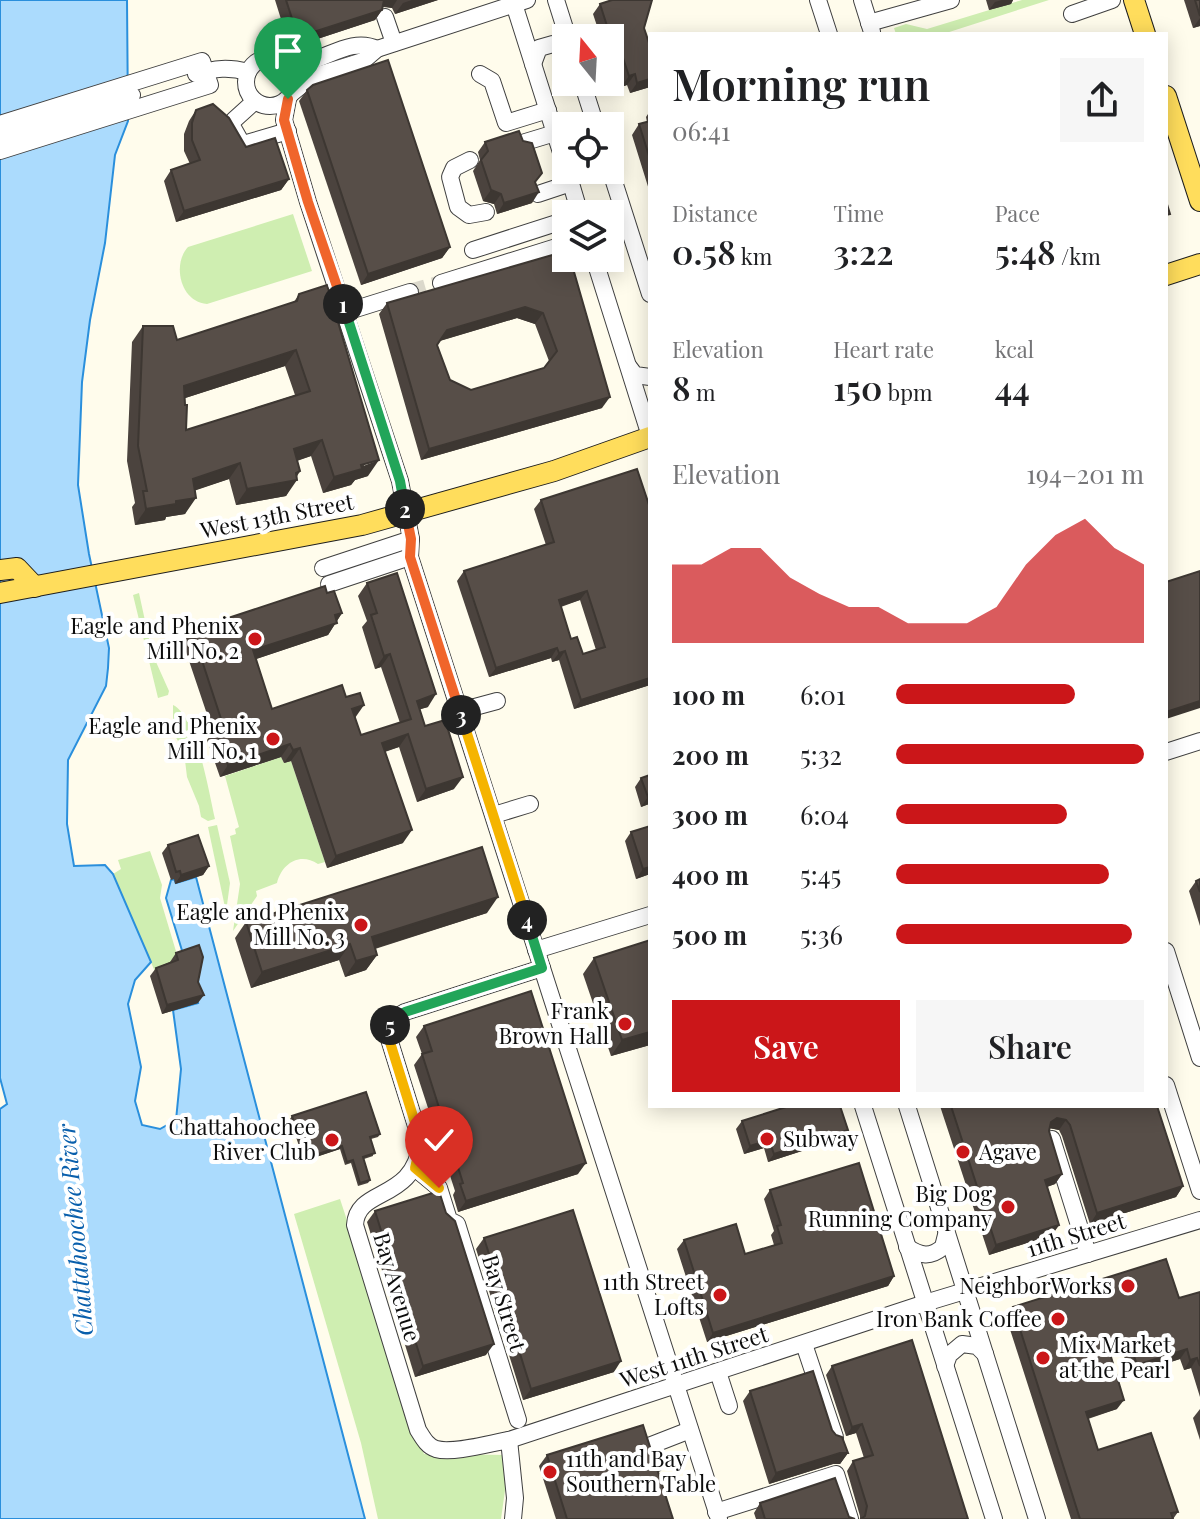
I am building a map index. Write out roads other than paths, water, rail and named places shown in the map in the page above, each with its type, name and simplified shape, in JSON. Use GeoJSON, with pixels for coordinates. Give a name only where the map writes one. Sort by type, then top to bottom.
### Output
{"type":"FeatureCollection","features":[{"type":"Feature","properties":{"kind":"main road"},"geometry":{"type":"LineString","coordinates":[[1134,0],[1144,32]]}},
{"type":"Feature","properties":{"kind":"main road"},"geometry":{"type":"LineString","coordinates":[[1168,109],[1193,153],[1200,201]]}},
{"type":"Feature","properties":{"kind":"main road"},"geometry":{"type":"LineString","coordinates":[[1168,274],[1200,264]]}},
{"type":"Feature","properties":{"kind":"main road","name":"West 13th Street"},"geometry":{"type":"LineString","coordinates":[[0,593],[362,525],[554,471],[648,437]]}},
{"type":"Feature","properties":{"kind":"main road"},"geometry":{"type":"LineString","coordinates":[[0,570],[17,568],[35,587]]}},
{"type":"Feature","properties":{"kind":"street"},"geometry":{"type":"LineString","coordinates":[[556,0],[564,24]]}},
{"type":"Feature","properties":{"kind":"street"},"geometry":{"type":"LineString","coordinates":[[818,0],[828,32]]}},
{"type":"Feature","properties":{"kind":"street"},"geometry":{"type":"LineString","coordinates":[[862,0],[871,29],[951,0]]}},
{"type":"Feature","properties":{"kind":"street"},"geometry":{"type":"LineString","coordinates":[[1072,14],[1112,0]]}},
{"type":"Feature","properties":{"kind":"street"},"geometry":{"type":"LineString","coordinates":[[286,125],[247,143],[241,142],[232,126],[234,120],[260,104],[281,104],[312,77],[363,61],[377,49],[520,2],[533,64],[552,123]]}},
{"type":"Feature","properties":{"kind":"street"},"geometry":{"type":"LineString","coordinates":[[385,17],[394,43]]}},
{"type":"Feature","properties":{"kind":"street"},"geometry":{"type":"LineString","coordinates":[[533,64],[539,48],[552,44]]}},
{"type":"Feature","properties":{"kind":"street"},"geometry":{"type":"LineString","coordinates":[[286,125],[260,104],[246,86],[248,72],[253,65],[268,58],[298,64],[356,45],[377,49]]}},
{"type":"Feature","properties":{"kind":"street"},"geometry":{"type":"LineString","coordinates":[[0,124],[202,61],[210,85],[0,151]]}},
{"type":"Feature","properties":{"kind":"street"},"geometry":{"type":"LineString","coordinates":[[284,63],[294,76],[286,125],[312,216],[400,481],[411,539],[410,557],[718,1515],[758,1498],[836,1474],[850,1519]]}},
{"type":"Feature","properties":{"kind":"street"},"geometry":{"type":"LineString","coordinates":[[0,137],[206,71],[233,68],[248,72]]}},
{"type":"Feature","properties":{"kind":"street"},"geometry":{"type":"LineString","coordinates":[[480,74],[492,81],[506,123],[548,110]]}},
{"type":"Feature","properties":{"kind":"street"},"geometry":{"type":"LineString","coordinates":[[522,143],[552,134]]}},
{"type":"Feature","properties":{"kind":"street"},"geometry":{"type":"LineString","coordinates":[[470,160],[454,168],[450,177],[458,207],[469,215],[486,212]]}},
{"type":"Feature","properties":{"kind":"street"},"geometry":{"type":"LineString","coordinates":[[538,194],[553,184]]}},
{"type":"Feature","properties":{"kind":"street"},"geometry":{"type":"LineString","coordinates":[[615,184],[648,286]]}},
{"type":"Feature","properties":{"kind":"street"},"geometry":{"type":"LineString","coordinates":[[473,250],[552,225]]}},
{"type":"Feature","properties":{"kind":"street"},"geometry":{"type":"LineString","coordinates":[[441,283],[552,248]]}},
{"type":"Feature","properties":{"kind":"street"},"geometry":{"type":"LineString","coordinates":[[598,272],[648,429]]}},
{"type":"Feature","properties":{"kind":"street"},"geometry":{"type":"LineString","coordinates":[[346,312],[410,292]]}},
{"type":"Feature","properties":{"kind":"street"},"geometry":{"type":"LineString","coordinates":[[629,367],[635,375],[648,377]]}},
{"type":"Feature","properties":{"kind":"street"},"geometry":{"type":"LineString","coordinates":[[410,557],[326,576],[411,539]]}},
{"type":"Feature","properties":{"kind":"street"},"geometry":{"type":"LineString","coordinates":[[460,711],[497,701]]}},
{"type":"Feature","properties":{"kind":"street"},"geometry":{"type":"LineString","coordinates":[[1168,751],[1200,741]]}},
{"type":"Feature","properties":{"kind":"street"},"geometry":{"type":"LineString","coordinates":[[494,815],[530,804]]}},
{"type":"Feature","properties":{"kind":"street"},"geometry":{"type":"LineString","coordinates":[[536,950],[648,916]]}},
{"type":"Feature","properties":{"kind":"street"},"geometry":{"type":"LineString","coordinates":[[1168,957],[1200,1058]]}},
{"type":"Feature","properties":{"kind":"street"},"geometry":{"type":"LineString","coordinates":[[415,1168],[421,1142],[389,1039],[392,1022],[405,1012],[542,968]]}},
{"type":"Feature","properties":{"kind":"street"},"geometry":{"type":"LineString","coordinates":[[1168,1091],[1195,1166],[1200,1191]]}},
{"type":"Feature","properties":{"kind":"street"},"geometry":{"type":"LineString","coordinates":[[864,1108],[994,1519]]}},
{"type":"Feature","properties":{"kind":"street"},"geometry":{"type":"LineString","coordinates":[[908,1108],[1037,1519]]}},
{"type":"Feature","properties":{"kind":"street"},"geometry":{"type":"LineString","coordinates":[[1052,1139],[1088,1254]]}},
{"type":"Feature","properties":{"kind":"street","name":"Bay Street"},"geometry":{"type":"LineString","coordinates":[[415,1168],[439,1188],[449,1220],[457,1224],[518,1420]]}},
{"type":"Feature","properties":{"kind":"street","name":"Bay Avenue"},"geometry":{"type":"LineString","coordinates":[[415,1168],[407,1179],[365,1203],[355,1216],[355,1225],[418,1430],[435,1448]]}},
{"type":"Feature","properties":{"kind":"street","name":"11th Street"},"geometry":{"type":"LineString","coordinates":[[965,1291],[1200,1220]]}},
{"type":"Feature","properties":{"kind":"street"},"geometry":{"type":"LineString","coordinates":[[907,1247],[928,1256],[943,1247],[946,1235]]}},
{"type":"Feature","properties":{"kind":"street","name":"West 11th Street"},"geometry":{"type":"LineString","coordinates":[[435,1448],[448,1450],[509,1440],[965,1291]]}},
{"type":"Feature","properties":{"kind":"street"},"geometry":{"type":"LineString","coordinates":[[804,1344],[835,1437]]}},
{"type":"Feature","properties":{"kind":"street"},"geometry":{"type":"LineString","coordinates":[[945,1366],[949,1355],[962,1344],[977,1346],[985,1354]]}},
{"type":"Feature","properties":{"kind":"street"},"geometry":{"type":"LineString","coordinates":[[718,1372],[729,1406]]}},
{"type":"Feature","properties":{"kind":"street"},"geometry":{"type":"LineString","coordinates":[[658,1475],[649,1446],[690,1430]]}},
{"type":"Feature","properties":{"kind":"street"},"geometry":{"type":"LineString","coordinates":[[509,1440],[515,1498],[513,1519]]}},
{"type":"Feature","properties":{"kind":"street"},"geometry":{"type":"LineString","coordinates":[[753,1481],[758,1498]]}},
{"type":"Feature","properties":{"kind":"water","name":"Chattahoochee River"},"geometry":{"type":"Polygon","coordinates":[[[0,0],[127,0],[128,121],[115,155],[105,243],[90,320],[82,382],[78,485],[109,648],[108,668],[106,686],[68,760],[67,824],[74,866],[105,865],[113,874],[151,962],[135,980],[128,1004],[141,1067],[135,1101],[142,1125],[160,1129],[176,1120],[181,1069],[173,1010],[198,1003],[166,898],[171,880],[174,879],[176,883],[196,877],[365,1519],[0,1519],[0,1109],[7,1104],[0,1078],[0,0]]]}},
{"type":"Feature","properties":{"kind":"tunnel"},"geometry":{"type":"LineString","coordinates":[[410,292],[441,283]]}},
{"type":"Feature","properties":{"kind":"place","name":"Eagle and Phenix Mill No. 2"},"geometry":{"type":"Point","coordinates":[255,639]}},
{"type":"Feature","properties":{"kind":"place","name":"Eagle and Phenix Mill No. 1"},"geometry":{"type":"Point","coordinates":[273,739]}},
{"type":"Feature","properties":{"kind":"place","name":"Eagle and Phenix Mill No. 3"},"geometry":{"type":"Point","coordinates":[361,925]}},
{"type":"Feature","properties":{"kind":"place","name":"Frank Brown Hall"},"geometry":{"type":"Point","coordinates":[625,1024]}},
{"type":"Feature","properties":{"kind":"place","name":"Subway"},"geometry":{"type":"Point","coordinates":[767,1139]}},
{"type":"Feature","properties":{"kind":"place","name":"Chattahoochee River Club"},"geometry":{"type":"Point","coordinates":[332,1140]}},
{"type":"Feature","properties":{"kind":"place","name":"Agave"},"geometry":{"type":"Point","coordinates":[963,1152]}},
{"type":"Feature","properties":{"kind":"place","name":"Big Dog Running Company"},"geometry":{"type":"Point","coordinates":[1008,1207]}},
{"type":"Feature","properties":{"kind":"place","name":"NeighborWorks"},"geometry":{"type":"Point","coordinates":[1128,1286]}},
{"type":"Feature","properties":{"kind":"place","name":"11th Street Lofts"},"geometry":{"type":"Point","coordinates":[720,1295]}},
{"type":"Feature","properties":{"kind":"place","name":"Iron Bank Coffee"},"geometry":{"type":"Point","coordinates":[1058,1319]}},
{"type":"Feature","properties":{"kind":"place","name":"Mix Market at the Pearl"},"geometry":{"type":"Point","coordinates":[1043,1358]}},
{"type":"Feature","properties":{"kind":"place","name":"11th and Bay Southern Table"},"geometry":{"type":"Point","coordinates":[550,1472]}}]}
